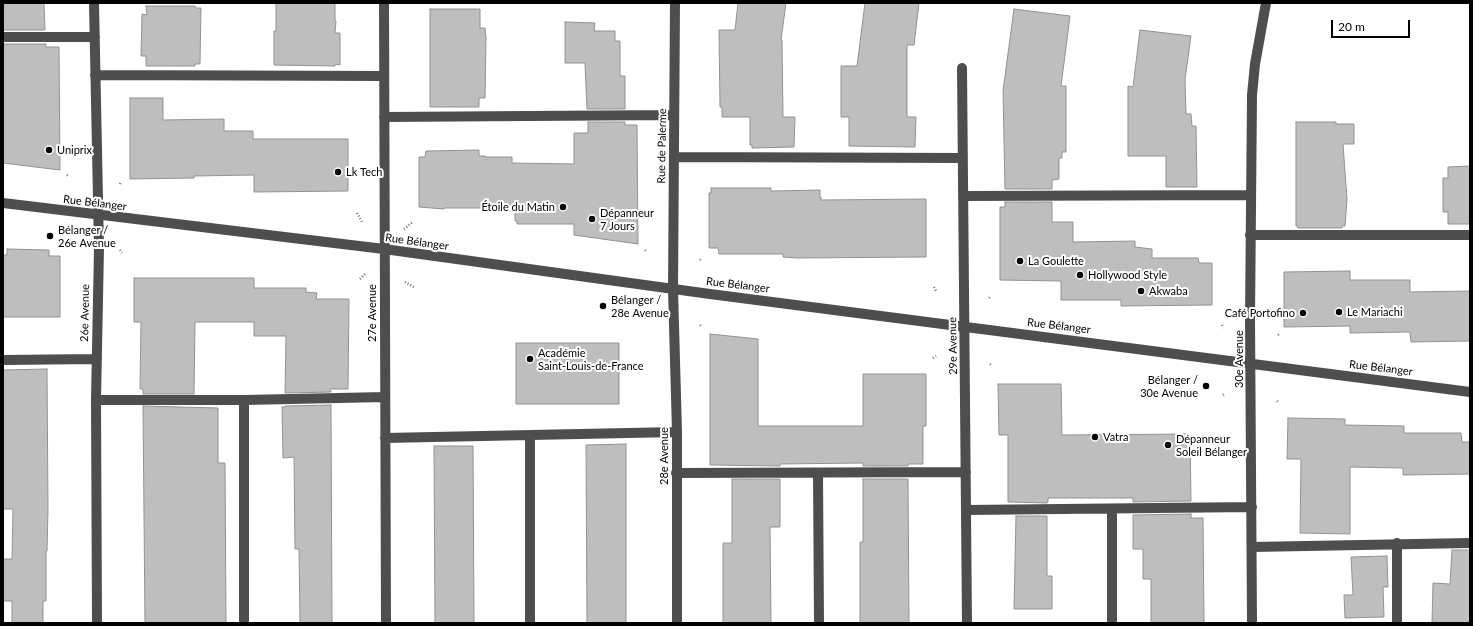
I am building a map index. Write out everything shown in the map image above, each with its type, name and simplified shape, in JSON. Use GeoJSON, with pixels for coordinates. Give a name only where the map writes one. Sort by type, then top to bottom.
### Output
{"type":"FeatureCollection","features":[{"type":"Feature","properties":{"kind":"street","name":"26e Avenue"},"geometry":{"type":"LineString","coordinates":[[94,3],[98,248],[96,400],[97,623]]}},
{"type":"Feature","properties":{"kind":"street","name":"27e Avenue"},"geometry":{"type":"LineString","coordinates":[[384,3],[386,623]]}},
{"type":"Feature","properties":{"kind":"street","name":"Rue de Palerme"},"geometry":{"type":"LineString","coordinates":[[673,289],[675,3]]}},
{"type":"Feature","properties":{"kind":"street","name":"30e Avenue"},"geometry":{"type":"LineString","coordinates":[[1252,623],[1250,195],[1252,95],[1256,56],[1266,3]]}},
{"type":"Feature","properties":{"kind":"street"},"geometry":{"type":"LineString","coordinates":[[3,37],[95,37]]}},
{"type":"Feature","properties":{"kind":"street","name":"29e Avenue"},"geometry":{"type":"LineString","coordinates":[[962,68],[967,623]]}},
{"type":"Feature","properties":{"kind":"street"},"geometry":{"type":"LineString","coordinates":[[95,75],[384,76]]}},
{"type":"Feature","properties":{"kind":"street"},"geometry":{"type":"LineString","coordinates":[[384,117],[674,115]]}},
{"type":"Feature","properties":{"kind":"street"},"geometry":{"type":"LineString","coordinates":[[674,157],[962,158]]}},
{"type":"Feature","properties":{"kind":"street"},"geometry":{"type":"LineString","coordinates":[[963,196],[1250,195]]}},
{"type":"Feature","properties":{"kind":"street","name":"Rue Bélanger"},"geometry":{"type":"LineString","coordinates":[[3,203],[384,249],[673,289],[1470,392]]}},
{"type":"Feature","properties":{"kind":"street"},"geometry":{"type":"LineString","coordinates":[[1250,235],[1470,235]]}},
{"type":"Feature","properties":{"kind":"street","name":"28e Avenue"},"geometry":{"type":"LineString","coordinates":[[673,289],[677,432],[677,623]]}},
{"type":"Feature","properties":{"kind":"street"},"geometry":{"type":"LineString","coordinates":[[3,360],[97,359]]}},
{"type":"Feature","properties":{"kind":"street"},"geometry":{"type":"LineString","coordinates":[[96,400],[244,400],[385,397]]}},
{"type":"Feature","properties":{"kind":"street"},"geometry":{"type":"LineString","coordinates":[[244,400],[244,623]]}},
{"type":"Feature","properties":{"kind":"street"},"geometry":{"type":"LineString","coordinates":[[385,438],[677,432]]}},
{"type":"Feature","properties":{"kind":"street"},"geometry":{"type":"LineString","coordinates":[[530,436],[530,623]]}},
{"type":"Feature","properties":{"kind":"street"},"geometry":{"type":"LineString","coordinates":[[676,473],[966,472]]}},
{"type":"Feature","properties":{"kind":"street"},"geometry":{"type":"LineString","coordinates":[[818,473],[819,623]]}},
{"type":"Feature","properties":{"kind":"street"},"geometry":{"type":"LineString","coordinates":[[966,510],[1252,507]]}},
{"type":"Feature","properties":{"kind":"street"},"geometry":{"type":"LineString","coordinates":[[1112,509],[1112,623]]}},
{"type":"Feature","properties":{"kind":"street"},"geometry":{"type":"LineString","coordinates":[[1252,547],[1470,543]]}},
{"type":"Feature","properties":{"kind":"street"},"geometry":{"type":"LineString","coordinates":[[1397,544],[1397,623]]}},
{"type":"Feature","properties":{"kind":"path"},"geometry":{"type":"LineString","coordinates":[[357,213],[362,222]]}},
{"type":"Feature","properties":{"kind":"path"},"geometry":{"type":"LineString","coordinates":[[404,229],[413,222]]}},
{"type":"Feature","properties":{"kind":"path"},"geometry":{"type":"LineString","coordinates":[[360,279],[364,274]]}},
{"type":"Feature","properties":{"kind":"path"},"geometry":{"type":"LineString","coordinates":[[405,282],[414,287]]}},
{"type":"Feature","properties":{"kind":"path"},"geometry":{"type":"LineString","coordinates":[[934,287],[936,291]]}},
{"type":"Feature","properties":{"kind":"building"},"geometry":{"type":"Polygon","coordinates":[[[3,3],[44,3],[45,30],[3,30],[3,3]]]}},
{"type":"Feature","properties":{"kind":"building"},"geometry":{"type":"Polygon","coordinates":[[[276,3],[335,3],[335,33],[340,33],[340,65],[274,65],[276,3]]]}},
{"type":"Feature","properties":{"kind":"building"},"geometry":{"type":"Polygon","coordinates":[[[738,3],[786,3],[781,40],[783,117],[795,117],[794,147],[752,148],[752,145],[750,145],[750,117],[722,117],[722,107],[720,107],[719,30],[735,30],[738,3]]]}},
{"type":"Feature","properties":{"kind":"building"},"geometry":{"type":"Polygon","coordinates":[[[865,3],[919,3],[914,45],[907,45],[907,117],[916,117],[915,147],[849,146],[849,117],[841,117],[841,66],[857,66],[865,3]]]}},
{"type":"Feature","properties":{"kind":"building"},"geometry":{"type":"Polygon","coordinates":[[[146,6],[195,6],[196,8],[201,8],[200,64],[195,64],[195,66],[146,66],[146,56],[141,56],[142,14],[147,15],[146,6]]]}},
{"type":"Feature","properties":{"kind":"building"},"geometry":{"type":"Polygon","coordinates":[[[430,9],[480,9],[480,28],[485,28],[486,38],[485,98],[479,98],[479,107],[430,107],[430,9]]]}},
{"type":"Feature","properties":{"kind":"building"},"geometry":{"type":"Polygon","coordinates":[[[1014,9],[1070,16],[1061,86],[1066,86],[1066,152],[1062,152],[1062,158],[1059,158],[1059,179],[1052,180],[1052,189],[1005,189],[1003,91],[1014,9]]]}},
{"type":"Feature","properties":{"kind":"building"},"geometry":{"type":"Polygon","coordinates":[[[565,22],[595,23],[594,31],[615,31],[615,41],[620,41],[620,76],[625,76],[625,109],[587,109],[585,63],[565,63],[565,22]]]}},
{"type":"Feature","properties":{"kind":"building"},"geometry":{"type":"Polygon","coordinates":[[[1140,30],[1191,36],[1185,79],[1186,114],[1191,114],[1192,126],[1196,126],[1197,187],[1166,187],[1166,156],[1128,156],[1128,86],[1133,87],[1140,30]]]}},
{"type":"Feature","properties":{"kind":"building"},"geometry":{"type":"Polygon","coordinates":[[[3,44],[46,44],[46,47],[59,47],[60,170],[3,163],[3,44]]]}},
{"type":"Feature","properties":{"kind":"building"},"geometry":{"type":"Polygon","coordinates":[[[130,98],[163,98],[163,120],[224,119],[224,131],[253,131],[253,139],[348,139],[348,191],[254,192],[254,175],[130,179],[130,98]]]}},
{"type":"Feature","properties":{"kind":"building"},"geometry":{"type":"Polygon","coordinates":[[[588,122],[625,122],[625,125],[637,125],[638,244],[574,235],[574,224],[517,224],[517,221],[515,221],[515,211],[484,211],[484,208],[444,209],[419,207],[419,157],[425,157],[426,151],[479,150],[479,156],[512,157],[512,163],[574,164],[574,133],[588,133],[588,122]]]}},
{"type":"Feature","properties":{"kind":"building"},"geometry":{"type":"Polygon","coordinates":[[[1296,122],[1336,122],[1336,124],[1354,124],[1354,144],[1343,144],[1347,199],[1345,226],[1342,226],[1342,228],[1298,228],[1298,226],[1296,226],[1296,122]]]}},
{"type":"Feature","properties":{"kind":"building"},"geometry":{"type":"Polygon","coordinates":[[[1470,166],[1470,224],[1448,224],[1448,212],[1443,212],[1443,178],[1448,178],[1448,167],[1470,166]]]}},
{"type":"Feature","properties":{"kind":"building"},"geometry":{"type":"Polygon","coordinates":[[[711,188],[771,188],[771,191],[820,190],[821,200],[926,199],[926,257],[796,258],[783,257],[783,254],[719,254],[718,248],[709,248],[709,193],[711,193],[711,188]]]}},
{"type":"Feature","properties":{"kind":"building"},"geometry":{"type":"Polygon","coordinates":[[[1005,202],[1052,202],[1052,222],[1073,222],[1073,242],[1135,241],[1135,247],[1152,249],[1152,258],[1198,258],[1199,263],[1212,263],[1212,305],[1121,306],[1121,300],[1061,300],[1061,281],[1000,280],[1000,207],[1005,207],[1005,202]]]}},
{"type":"Feature","properties":{"kind":"building"},"geometry":{"type":"Polygon","coordinates":[[[7,249],[49,250],[49,256],[60,256],[60,317],[3,317],[3,255],[7,255],[7,249]]]}},
{"type":"Feature","properties":{"kind":"building"},"geometry":{"type":"Polygon","coordinates":[[[1350,271],[1350,280],[1410,280],[1410,292],[1470,291],[1470,341],[1411,342],[1410,332],[1350,333],[1350,326],[1284,327],[1284,272],[1350,271]]]}},
{"type":"Feature","properties":{"kind":"building"},"geometry":{"type":"Polygon","coordinates":[[[134,278],[254,278],[254,288],[306,288],[306,292],[317,293],[316,299],[349,299],[348,389],[330,389],[331,392],[285,393],[286,336],[254,336],[254,322],[195,322],[194,394],[143,394],[143,389],[140,389],[141,322],[134,322],[134,278]]]}},
{"type":"Feature","properties":{"kind":"building"},"geometry":{"type":"Polygon","coordinates":[[[710,334],[758,339],[758,426],[863,426],[863,374],[926,374],[926,426],[923,426],[923,464],[908,464],[908,466],[863,466],[863,463],[780,464],[780,466],[710,465],[710,334]]]}},
{"type":"Feature","properties":{"kind":"building"},"geometry":{"type":"Polygon","coordinates":[[[516,343],[619,343],[619,404],[516,404],[516,343]]]}},
{"type":"Feature","properties":{"kind":"building"},"geometry":{"type":"Polygon","coordinates":[[[47,369],[48,509],[46,601],[43,601],[43,623],[12,623],[12,601],[3,601],[3,559],[12,559],[13,509],[3,509],[3,370],[47,369]]]}},
{"type":"Feature","properties":{"kind":"building"},"geometry":{"type":"Polygon","coordinates":[[[998,384],[1061,384],[1062,435],[1190,434],[1191,501],[1133,502],[1133,498],[1048,498],[1047,503],[1008,502],[1008,435],[999,435],[998,384]]]}},
{"type":"Feature","properties":{"kind":"building"},"geometry":{"type":"Polygon","coordinates":[[[331,405],[332,623],[300,623],[299,549],[295,549],[294,457],[283,458],[282,407],[331,405]]]}},
{"type":"Feature","properties":{"kind":"building"},"geometry":{"type":"Polygon","coordinates":[[[143,406],[218,408],[218,463],[225,463],[226,623],[145,623],[143,406]]]}},
{"type":"Feature","properties":{"kind":"building"},"geometry":{"type":"Polygon","coordinates":[[[1288,418],[1345,419],[1345,425],[1404,426],[1404,433],[1461,433],[1462,442],[1470,442],[1470,474],[1403,475],[1403,468],[1350,467],[1350,534],[1300,533],[1301,459],[1287,459],[1288,418]]]}},
{"type":"Feature","properties":{"kind":"building"},"geometry":{"type":"Polygon","coordinates":[[[626,444],[626,623],[587,623],[586,445],[626,444]]]}},
{"type":"Feature","properties":{"kind":"building"},"geometry":{"type":"Polygon","coordinates":[[[434,446],[473,446],[474,623],[435,623],[434,446]]]}},
{"type":"Feature","properties":{"kind":"building"},"geometry":{"type":"Polygon","coordinates":[[[732,479],[780,479],[780,527],[770,527],[771,623],[723,623],[723,543],[732,543],[732,479]]]}},
{"type":"Feature","properties":{"kind":"building"},"geometry":{"type":"Polygon","coordinates":[[[863,479],[908,479],[909,623],[860,623],[860,542],[863,542],[863,479]]]}},
{"type":"Feature","properties":{"kind":"building"},"geometry":{"type":"Polygon","coordinates":[[[1191,514],[1191,518],[1203,518],[1204,623],[1151,623],[1151,579],[1143,579],[1143,549],[1133,549],[1133,515],[1191,514]]]}},
{"type":"Feature","properties":{"kind":"building"},"geometry":{"type":"Polygon","coordinates":[[[1016,516],[1047,516],[1047,576],[1052,576],[1052,609],[1014,609],[1016,516]]]}},
{"type":"Feature","properties":{"kind":"building"},"geometry":{"type":"Polygon","coordinates":[[[1452,550],[1470,550],[1470,623],[1432,623],[1433,583],[1450,584],[1452,550]]]}},
{"type":"Feature","properties":{"kind":"building"},"geometry":{"type":"Polygon","coordinates":[[[1387,556],[1388,587],[1383,587],[1384,617],[1345,618],[1344,595],[1353,595],[1351,557],[1387,556]]]}},
{"type":"Feature","properties":{"kind":"place","name":"Uniprix"},"geometry":{"type":"Point","coordinates":[49,150]}},
{"type":"Feature","properties":{"kind":"place","name":"Lk Tech"},"geometry":{"type":"Point","coordinates":[338,172]}},
{"type":"Feature","properties":{"kind":"place","name":"Étoile du Matin"},"geometry":{"type":"Point","coordinates":[563,207]}},
{"type":"Feature","properties":{"kind":"place","name":"Dépanneur 7 Jours"},"geometry":{"type":"Point","coordinates":[592,219]}},
{"type":"Feature","properties":{"kind":"place","name":"Bélanger / 26e Avenue"},"geometry":{"type":"Point","coordinates":[50,236]}},
{"type":"Feature","properties":{"kind":"place","name":"La Goulette"},"geometry":{"type":"Point","coordinates":[1020,261]}},
{"type":"Feature","properties":{"kind":"place","name":"Hollywood Style"},"geometry":{"type":"Point","coordinates":[1080,275]}},
{"type":"Feature","properties":{"kind":"place","name":"Akwaba"},"geometry":{"type":"Point","coordinates":[1141,291]}},
{"type":"Feature","properties":{"kind":"place","name":"Bélanger / 28e Avenue"},"geometry":{"type":"Point","coordinates":[603,306]}},
{"type":"Feature","properties":{"kind":"place","name":"Le Mariachi"},"geometry":{"type":"Point","coordinates":[1339,312]}},
{"type":"Feature","properties":{"kind":"place","name":"Café Portofino"},"geometry":{"type":"Point","coordinates":[1303,313]}},
{"type":"Feature","properties":{"kind":"place","name":"Académie Saint-Louis-de-France"},"geometry":{"type":"Point","coordinates":[530,359]}},
{"type":"Feature","properties":{"kind":"place","name":"Bélanger / 30e Avenue"},"geometry":{"type":"Point","coordinates":[1206,386]}},
{"type":"Feature","properties":{"kind":"place","name":"Vatra"},"geometry":{"type":"Point","coordinates":[1095,437]}},
{"type":"Feature","properties":{"kind":"place","name":"Dépanneur Soleil Bélanger"},"geometry":{"type":"Point","coordinates":[1168,445]}}]}
